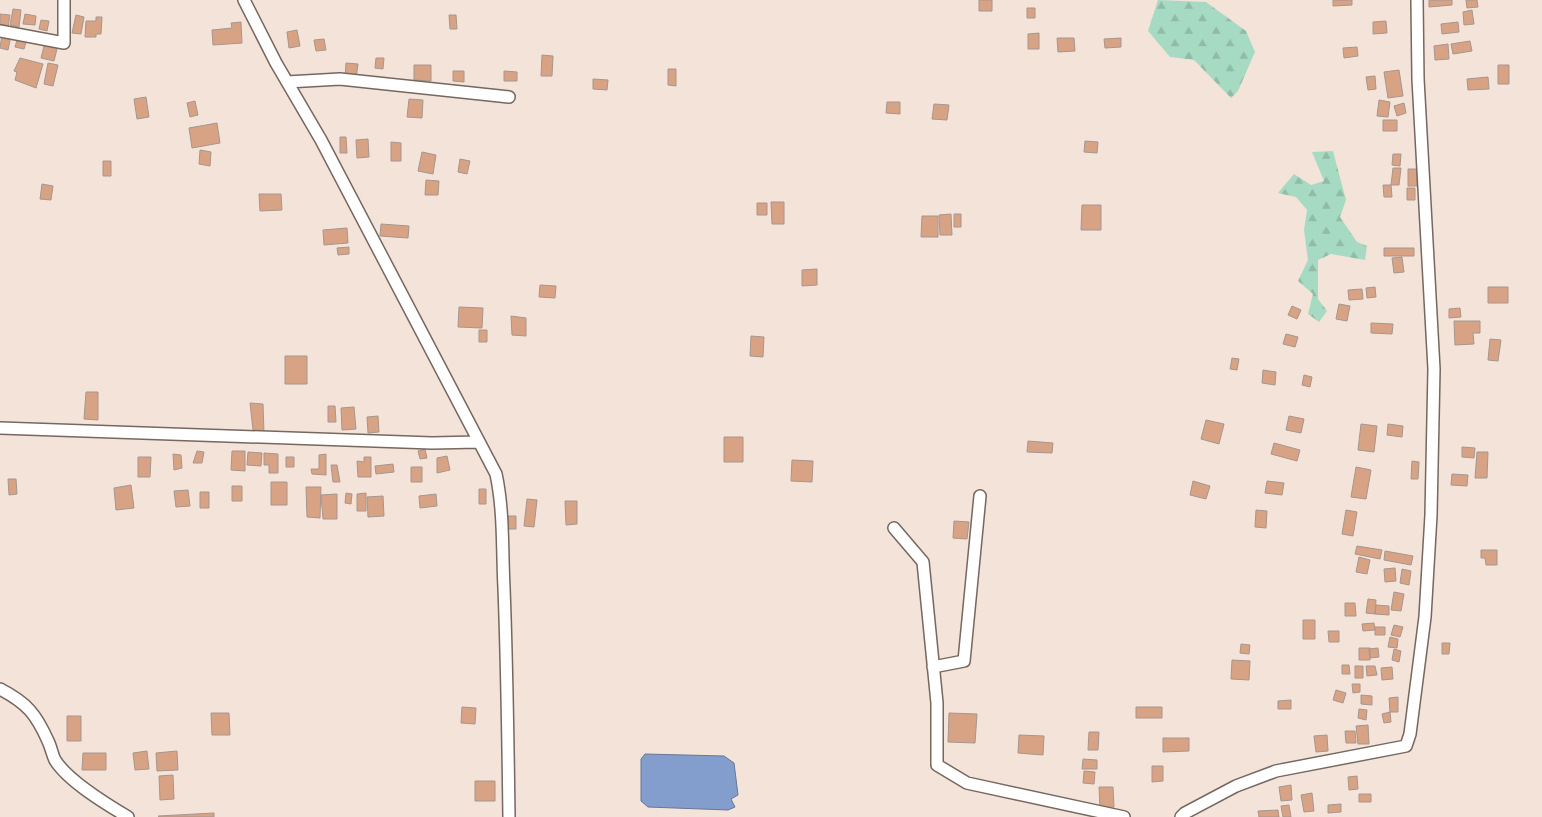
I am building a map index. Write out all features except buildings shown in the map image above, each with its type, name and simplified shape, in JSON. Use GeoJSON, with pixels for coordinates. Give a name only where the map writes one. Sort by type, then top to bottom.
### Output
{"type":"FeatureCollection","features":[{"type":"Feature","properties":{"kind":"street"},"geometry":{"type":"LineString","coordinates":[[0,31],[64,43],[64,0]]}},
{"type":"Feature","properties":{"kind":"street"},"geometry":{"type":"LineString","coordinates":[[244,0],[287,82],[321,140],[496,474],[500,495],[507,674],[509,817]]}},
{"type":"Feature","properties":{"kind":"street"},"geometry":{"type":"LineString","coordinates":[[1181,817],[1185,813],[1236,786],[1276,771],[1406,746],[1410,734],[1425,617],[1434,369],[1418,79],[1417,0]]}},
{"type":"Feature","properties":{"kind":"street"},"geometry":{"type":"LineString","coordinates":[[287,82],[340,79],[509,97]]}},
{"type":"Feature","properties":{"kind":"street"},"geometry":{"type":"LineString","coordinates":[[0,428],[432,443],[478,442]]}},
{"type":"Feature","properties":{"kind":"street"},"geometry":{"type":"LineString","coordinates":[[933,667],[964,661],[980,496]]}},
{"type":"Feature","properties":{"kind":"street"},"geometry":{"type":"LineString","coordinates":[[894,528],[924,562],[937,703],[937,765],[967,783],[1124,817]]}},
{"type":"Feature","properties":{"kind":"street"},"geometry":{"type":"LineString","coordinates":[[0,689],[21,700],[33,713],[49,742],[55,760],[87,792],[128,817]]}},
{"type":"Feature","properties":{"kind":"green space"},"geometry":{"type":"Polygon","coordinates":[[[1158,0],[1206,2],[1246,31],[1255,52],[1238,91],[1231,98],[1194,60],[1170,57],[1148,31],[1158,0]]]}},
{"type":"Feature","properties":{"kind":"green space"},"geometry":{"type":"Polygon","coordinates":[[[1333,151],[1346,200],[1340,217],[1357,242],[1367,246],[1365,260],[1331,254],[1318,260],[1318,299],[1327,311],[1319,322],[1308,314],[1313,294],[1298,281],[1308,260],[1304,230],[1307,210],[1296,197],[1278,193],[1294,174],[1311,185],[1324,181],[1312,152],[1333,151]]]}},
{"type":"Feature","properties":{"kind":"water"},"geometry":{"type":"Polygon","coordinates":[[[645,754],[724,756],[734,763],[738,795],[731,799],[735,807],[728,810],[648,807],[641,801],[641,759],[645,754]]]}}]}
